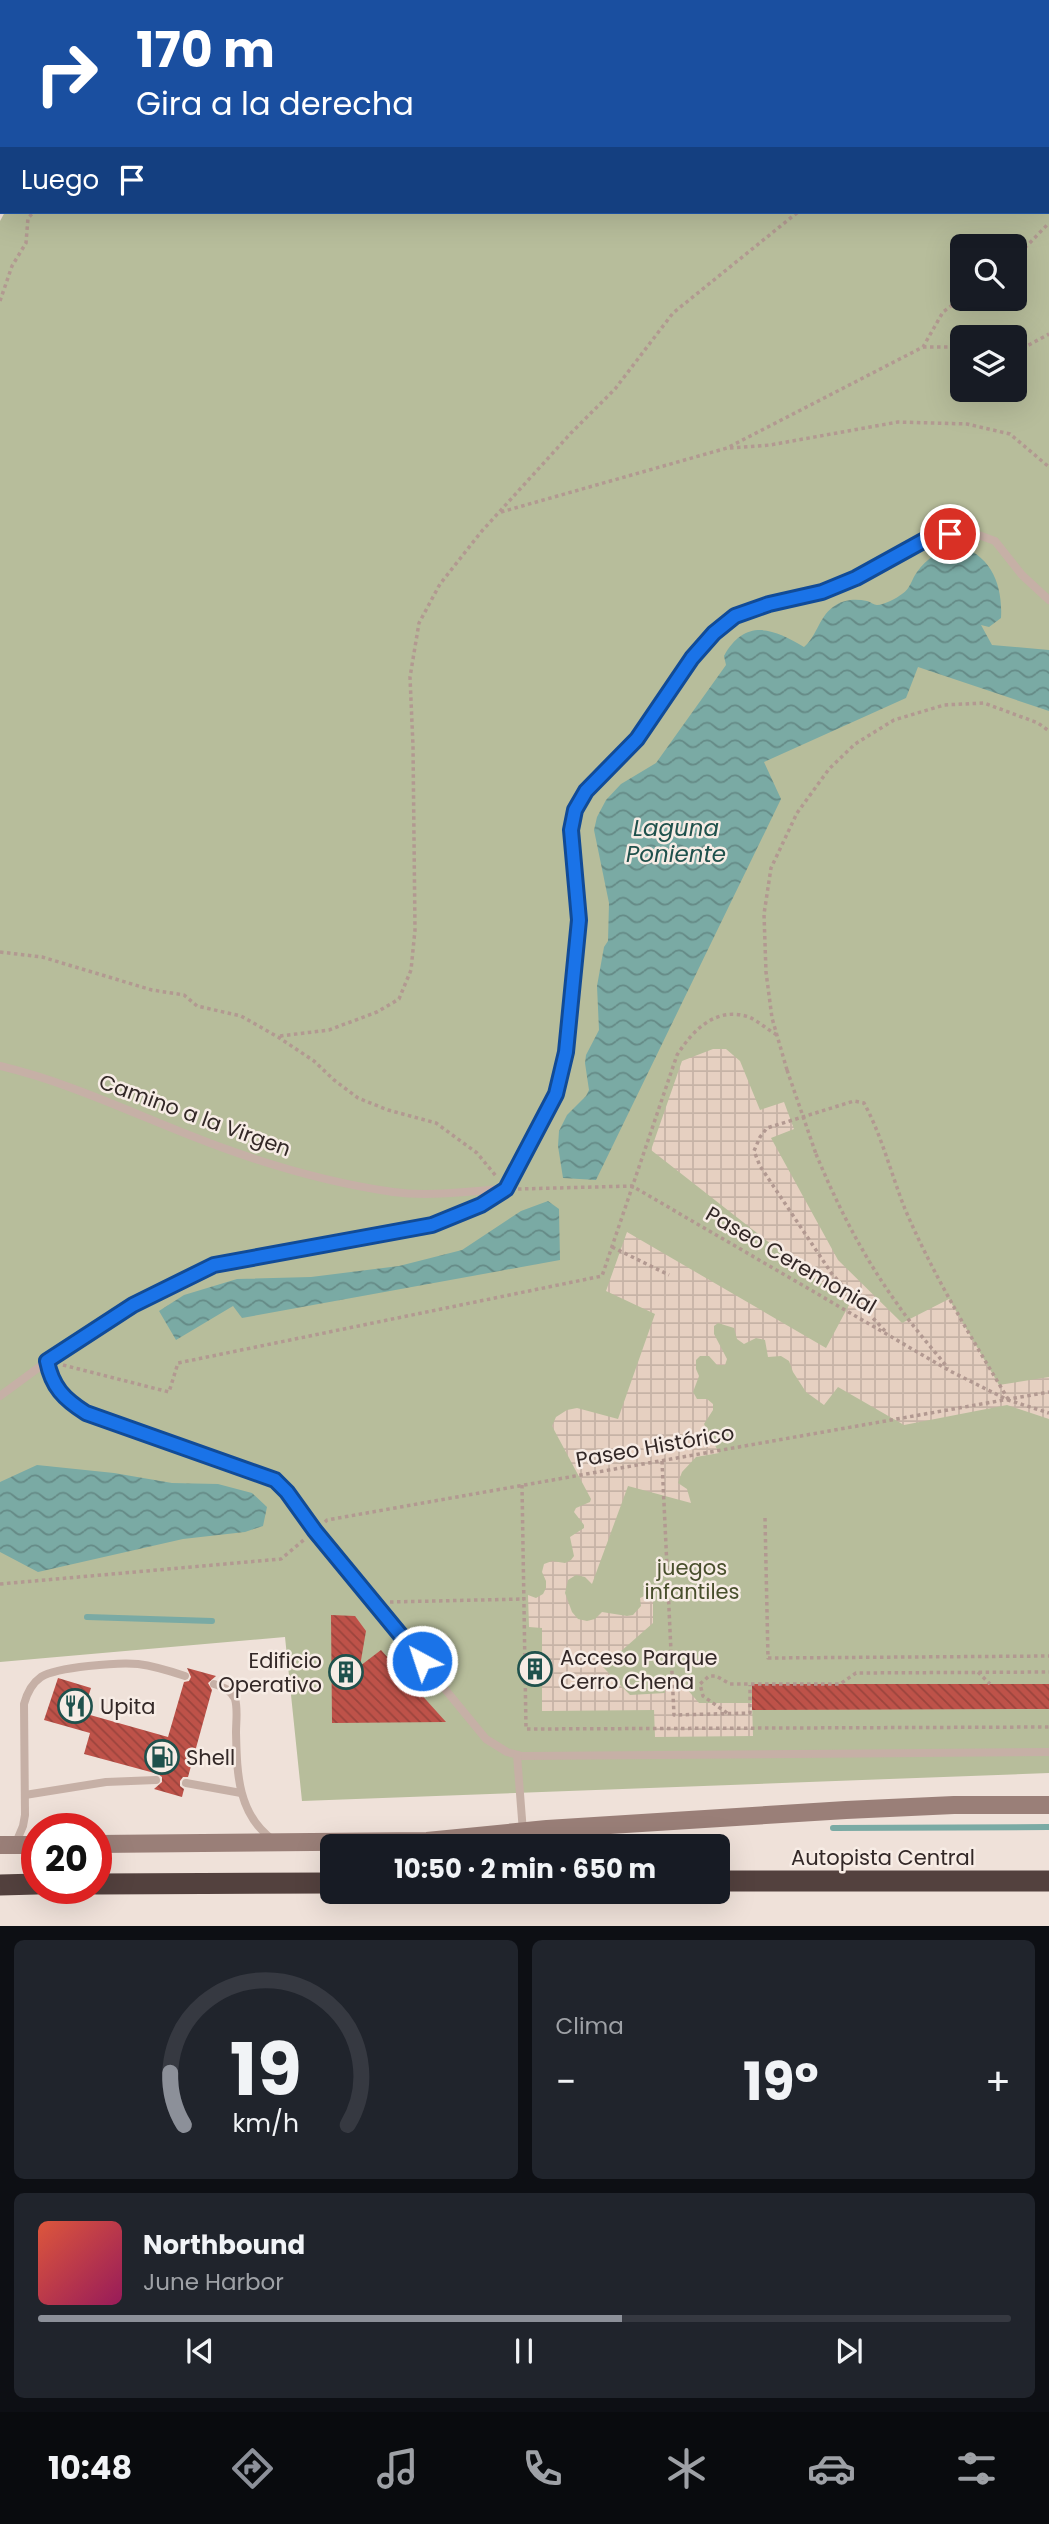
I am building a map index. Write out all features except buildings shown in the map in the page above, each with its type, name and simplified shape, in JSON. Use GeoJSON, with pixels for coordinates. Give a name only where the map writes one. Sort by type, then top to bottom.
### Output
{"type":"FeatureCollection","features":[{"type":"Feature","properties":{"kind":"highway","name":"Autopista Central"},"geometry":{"type":"LineString","coordinates":[[730,1881],[1049,1881]]}},
{"type":"Feature","properties":{"kind":"highway"},"geometry":{"type":"LineString","coordinates":[[112,1884],[320,1883]]}},
{"type":"Feature","properties":{"kind":"highway"},"geometry":{"type":"LineString","coordinates":[[0,1885],[21,1885]]}},
{"type":"Feature","properties":{"kind":"main road"},"geometry":{"type":"LineString","coordinates":[[112,1844],[427,1841],[846,1810],[954,1805],[1049,1805]]}},
{"type":"Feature","properties":{"kind":"lane"},"geometry":{"type":"LineString","coordinates":[[0,1396],[47,1361],[133,1305],[214,1265],[432,1225],[481,1205],[506,1189],[556,1094],[566,1052],[579,920],[571,846],[575,810],[586,791],[637,739],[692,658],[714,633],[735,616],[769,604],[822,592],[856,578],[923,541],[950,534],[973,533],[995,541],[1023,575],[1049,600]]}},
{"type":"Feature","properties":{"kind":"lane","name":"Camino a la Virgen"},"geometry":{"type":"LineString","coordinates":[[0,1066],[35,1074],[229,1150],[332,1181],[394,1192],[436,1195],[506,1189]]}},
{"type":"Feature","properties":{"kind":"lane"},"geometry":{"type":"LineString","coordinates":[[47,1361],[53,1383],[61,1394],[86,1413],[275,1480],[486,1739],[507,1752],[517,1755],[1049,1752]]}},
{"type":"Feature","properties":{"kind":"lane"},"geometry":{"type":"LineString","coordinates":[[8,1845],[23,1825],[24,1704],[30,1688],[41,1677],[55,1672],[126,1663],[150,1666],[185,1676]]}},
{"type":"Feature","properties":{"kind":"lane"},"geometry":{"type":"LineString","coordinates":[[214,1684],[228,1690],[235,1700],[237,1767],[241,1793],[251,1816],[267,1836],[278,1843]]}},
{"type":"Feature","properties":{"kind":"lane"},"geometry":{"type":"LineString","coordinates":[[517,1755],[523,1832]]}},
{"type":"Feature","properties":{"kind":"lane"},"geometry":{"type":"LineString","coordinates":[[25,1795],[106,1782],[156,1780]]}},
{"type":"Feature","properties":{"kind":"lane"},"geometry":{"type":"LineString","coordinates":[[186,1783],[241,1793]]}},
{"type":"Feature","properties":{"kind":"path"},"geometry":{"type":"LineString","coordinates":[[0,301],[12,266],[26,243],[28,218],[32,214]]}},
{"type":"Feature","properties":{"kind":"path"},"geometry":{"type":"LineString","coordinates":[[278,1037],[329,1030],[377,1012],[399,999],[411,970],[415,930],[410,677],[419,623],[440,584],[499,513],[615,389],[673,313],[796,214]]}},
{"type":"Feature","properties":{"kind":"path"},"geometry":{"type":"LineString","coordinates":[[1027,246],[1049,223]]}},
{"type":"Feature","properties":{"kind":"path"},"geometry":{"type":"LineString","coordinates":[[923,347],[943,312],[950,307]]}},
{"type":"Feature","properties":{"kind":"path"},"geometry":{"type":"LineString","coordinates":[[1027,346],[1049,334]]}},
{"type":"Feature","properties":{"kind":"path"},"geometry":{"type":"LineString","coordinates":[[499,513],[727,448],[923,347],[950,347]]}},
{"type":"Feature","properties":{"kind":"path"},"geometry":{"type":"LineString","coordinates":[[727,448],[770,445],[898,422],[967,424],[1010,434],[1029,447],[1049,467]]}},
{"type":"Feature","properties":{"kind":"path"},"geometry":{"type":"LineString","coordinates":[[950,1371],[898,1306],[867,1258],[835,1200],[816,1154],[772,1018],[766,972],[764,914],[771,868],[797,813],[829,769],[855,744],[894,720],[944,705],[984,704],[1038,723],[1049,731]]}},
{"type":"Feature","properties":{"kind":"path"},"geometry":{"type":"LineString","coordinates":[[0,952],[42,957],[152,990],[184,995],[197,1006],[241,1016],[314,1061],[358,1098],[388,1110],[436,1123],[477,1153],[506,1189],[632,1186]]}},
{"type":"Feature","properties":{"kind":"path"},"geometry":{"type":"LineString","coordinates":[[47,1361],[169,1392],[178,1363],[603,1276],[677,1055],[691,1034],[708,1021],[727,1014],[750,1018],[777,1035]]}},
{"type":"Feature","properties":{"kind":"path"},"geometry":{"type":"LineString","coordinates":[[889,1335],[832,1273],[760,1166],[754,1152],[767,1128],[854,1101],[864,1103],[874,1121],[905,1208],[932,1266],[1008,1399]]}},
{"type":"Feature","properties":{"kind":"path","name":"Paseo Ceremonial"},"geometry":{"type":"LineString","coordinates":[[632,1186],[950,1371],[1008,1399],[1049,1413]]}},
{"type":"Feature","properties":{"kind":"path"},"geometry":{"type":"LineString","coordinates":[[612,1247],[669,1275]]}},
{"type":"Feature","properties":{"kind":"path","name":"Paseo Histórico"},"geometry":{"type":"LineString","coordinates":[[0,1584],[281,1559],[327,1520],[1049,1392]]}},
{"type":"Feature","properties":{"kind":"path"},"geometry":{"type":"LineString","coordinates":[[662,1461],[674,1715],[750,1713],[751,1684]]}},
{"type":"Feature","properties":{"kind":"path"},"geometry":{"type":"LineString","coordinates":[[522,1485],[526,1729],[1049,1727]]}},
{"type":"Feature","properties":{"kind":"path"},"geometry":{"type":"LineString","coordinates":[[765,1518],[768,1658],[1049,1656]]}},
{"type":"Feature","properties":{"kind":"path"},"geometry":{"type":"LineString","coordinates":[[374,1603],[524,1599]]}},
{"type":"Feature","properties":{"kind":"path"},"geometry":{"type":"LineString","coordinates":[[978,1672],[990,1684]]}},
{"type":"Feature","properties":{"kind":"path"},"geometry":{"type":"LineString","coordinates":[[727,1713],[703,1696],[700,1689],[704,1679],[716,1676],[730,1684],[839,1684],[856,1673],[1049,1672]]}},
{"type":"Feature","properties":{"kind":"green space","name":"juegos infantiles"},"geometry":{"type":"Polygon","coordinates":[[[4,214],[1049,214],[1049,1773],[302,1801],[285,1637],[0,1662],[0,221],[4,214]]]}},
{"type":"Feature","properties":{"kind":"shaded area"},"geometry":{"type":"Polygon","coordinates":[[[713,1049],[726,1049],[740,1061],[760,1110],[784,1102],[794,1129],[771,1138],[838,1260],[902,1323],[949,1299],[999,1385],[1049,1377],[1049,1419],[1007,1405],[904,1425],[838,1387],[824,1405],[806,1392],[789,1361],[781,1356],[768,1357],[765,1340],[756,1338],[744,1344],[737,1339],[734,1328],[718,1323],[714,1326],[714,1334],[727,1359],[725,1365],[717,1365],[709,1356],[700,1356],[696,1360],[699,1376],[693,1392],[697,1399],[707,1399],[713,1404],[713,1410],[704,1424],[719,1453],[696,1457],[682,1472],[678,1483],[687,1489],[691,1503],[628,1486],[592,1584],[585,1577],[576,1575],[568,1580],[565,1593],[572,1612],[578,1619],[587,1621],[595,1619],[602,1612],[633,1615],[641,1606],[640,1598],[653,1592],[653,1623],[603,1667],[630,1695],[665,1693],[665,1679],[684,1678],[686,1688],[699,1703],[752,1703],[753,1736],[655,1737],[654,1710],[542,1711],[542,1628],[529,1627],[528,1595],[536,1598],[543,1594],[546,1588],[542,1572],[544,1564],[552,1561],[565,1563],[574,1556],[570,1537],[584,1528],[584,1525],[574,1512],[591,1499],[552,1426],[556,1417],[567,1410],[577,1408],[618,1419],[655,1314],[606,1291],[627,1232],[826,1348],[849,1305],[651,1150],[682,1061],[713,1049]]]}},
{"type":"Feature","properties":{"kind":"water","name":"Laguna Poniente"},"geometry":{"type":"Polygon","coordinates":[[[956,545],[968,549],[986,563],[997,583],[1001,618],[989,627],[981,625],[992,645],[1049,650],[1049,711],[918,667],[906,698],[764,762],[781,799],[596,1180],[563,1178],[558,1146],[559,1131],[567,1115],[589,1090],[586,1055],[599,1030],[597,986],[604,947],[608,941],[609,903],[594,830],[606,800],[621,784],[656,763],[726,665],[724,656],[741,636],[750,631],[771,631],[804,647],[830,609],[851,600],[877,605],[890,601],[905,592],[929,559],[956,545]]]}},
{"type":"Feature","properties":{"kind":"water"},"geometry":{"type":"Polygon","coordinates":[[[548,1201],[559,1209],[560,1260],[242,1318],[233,1306],[176,1340],[159,1311],[184,1295],[237,1279],[311,1277],[399,1266],[462,1250],[521,1211],[548,1201]]]}},
{"type":"Feature","properties":{"kind":"water"},"geometry":{"type":"Polygon","coordinates":[[[37,1465],[114,1473],[172,1483],[218,1484],[252,1493],[267,1507],[263,1526],[245,1532],[183,1539],[38,1572],[0,1552],[0,1482],[37,1465]]]}},
{"type":"Feature","properties":{"kind":"waterway"},"geometry":{"type":"LineString","coordinates":[[87,1617],[212,1621]]}},
{"type":"Feature","properties":{"kind":"waterway"},"geometry":{"type":"LineString","coordinates":[[833,1828],[1049,1827]]}},
{"type":"Feature","properties":{"kind":"place","name":"Acceso Parque Cerro Chena"},"geometry":{"type":"Point","coordinates":[535,1669]}},
{"type":"Feature","properties":{"kind":"place","name":"Edificio Operativo"},"geometry":{"type":"Point","coordinates":[346,1672]}},
{"type":"Feature","properties":{"kind":"place","name":"Upita"},"geometry":{"type":"Point","coordinates":[75,1706]}},
{"type":"Feature","properties":{"kind":"place","name":"Shell"},"geometry":{"type":"Point","coordinates":[162,1757]}},
{"type":"Feature","properties":{"kind":"route"},"geometry":{"type":"LineString","coordinates":[[422,1661],[275,1480],[86,1413],[61,1394],[53,1383],[47,1361],[133,1305],[214,1265],[432,1225],[481,1205],[506,1189],[556,1094],[566,1052],[579,920],[571,830],[575,810],[586,791],[637,739],[692,658],[714,633],[735,616],[769,604],[822,592],[856,578],[923,541],[950,534]]}}]}
